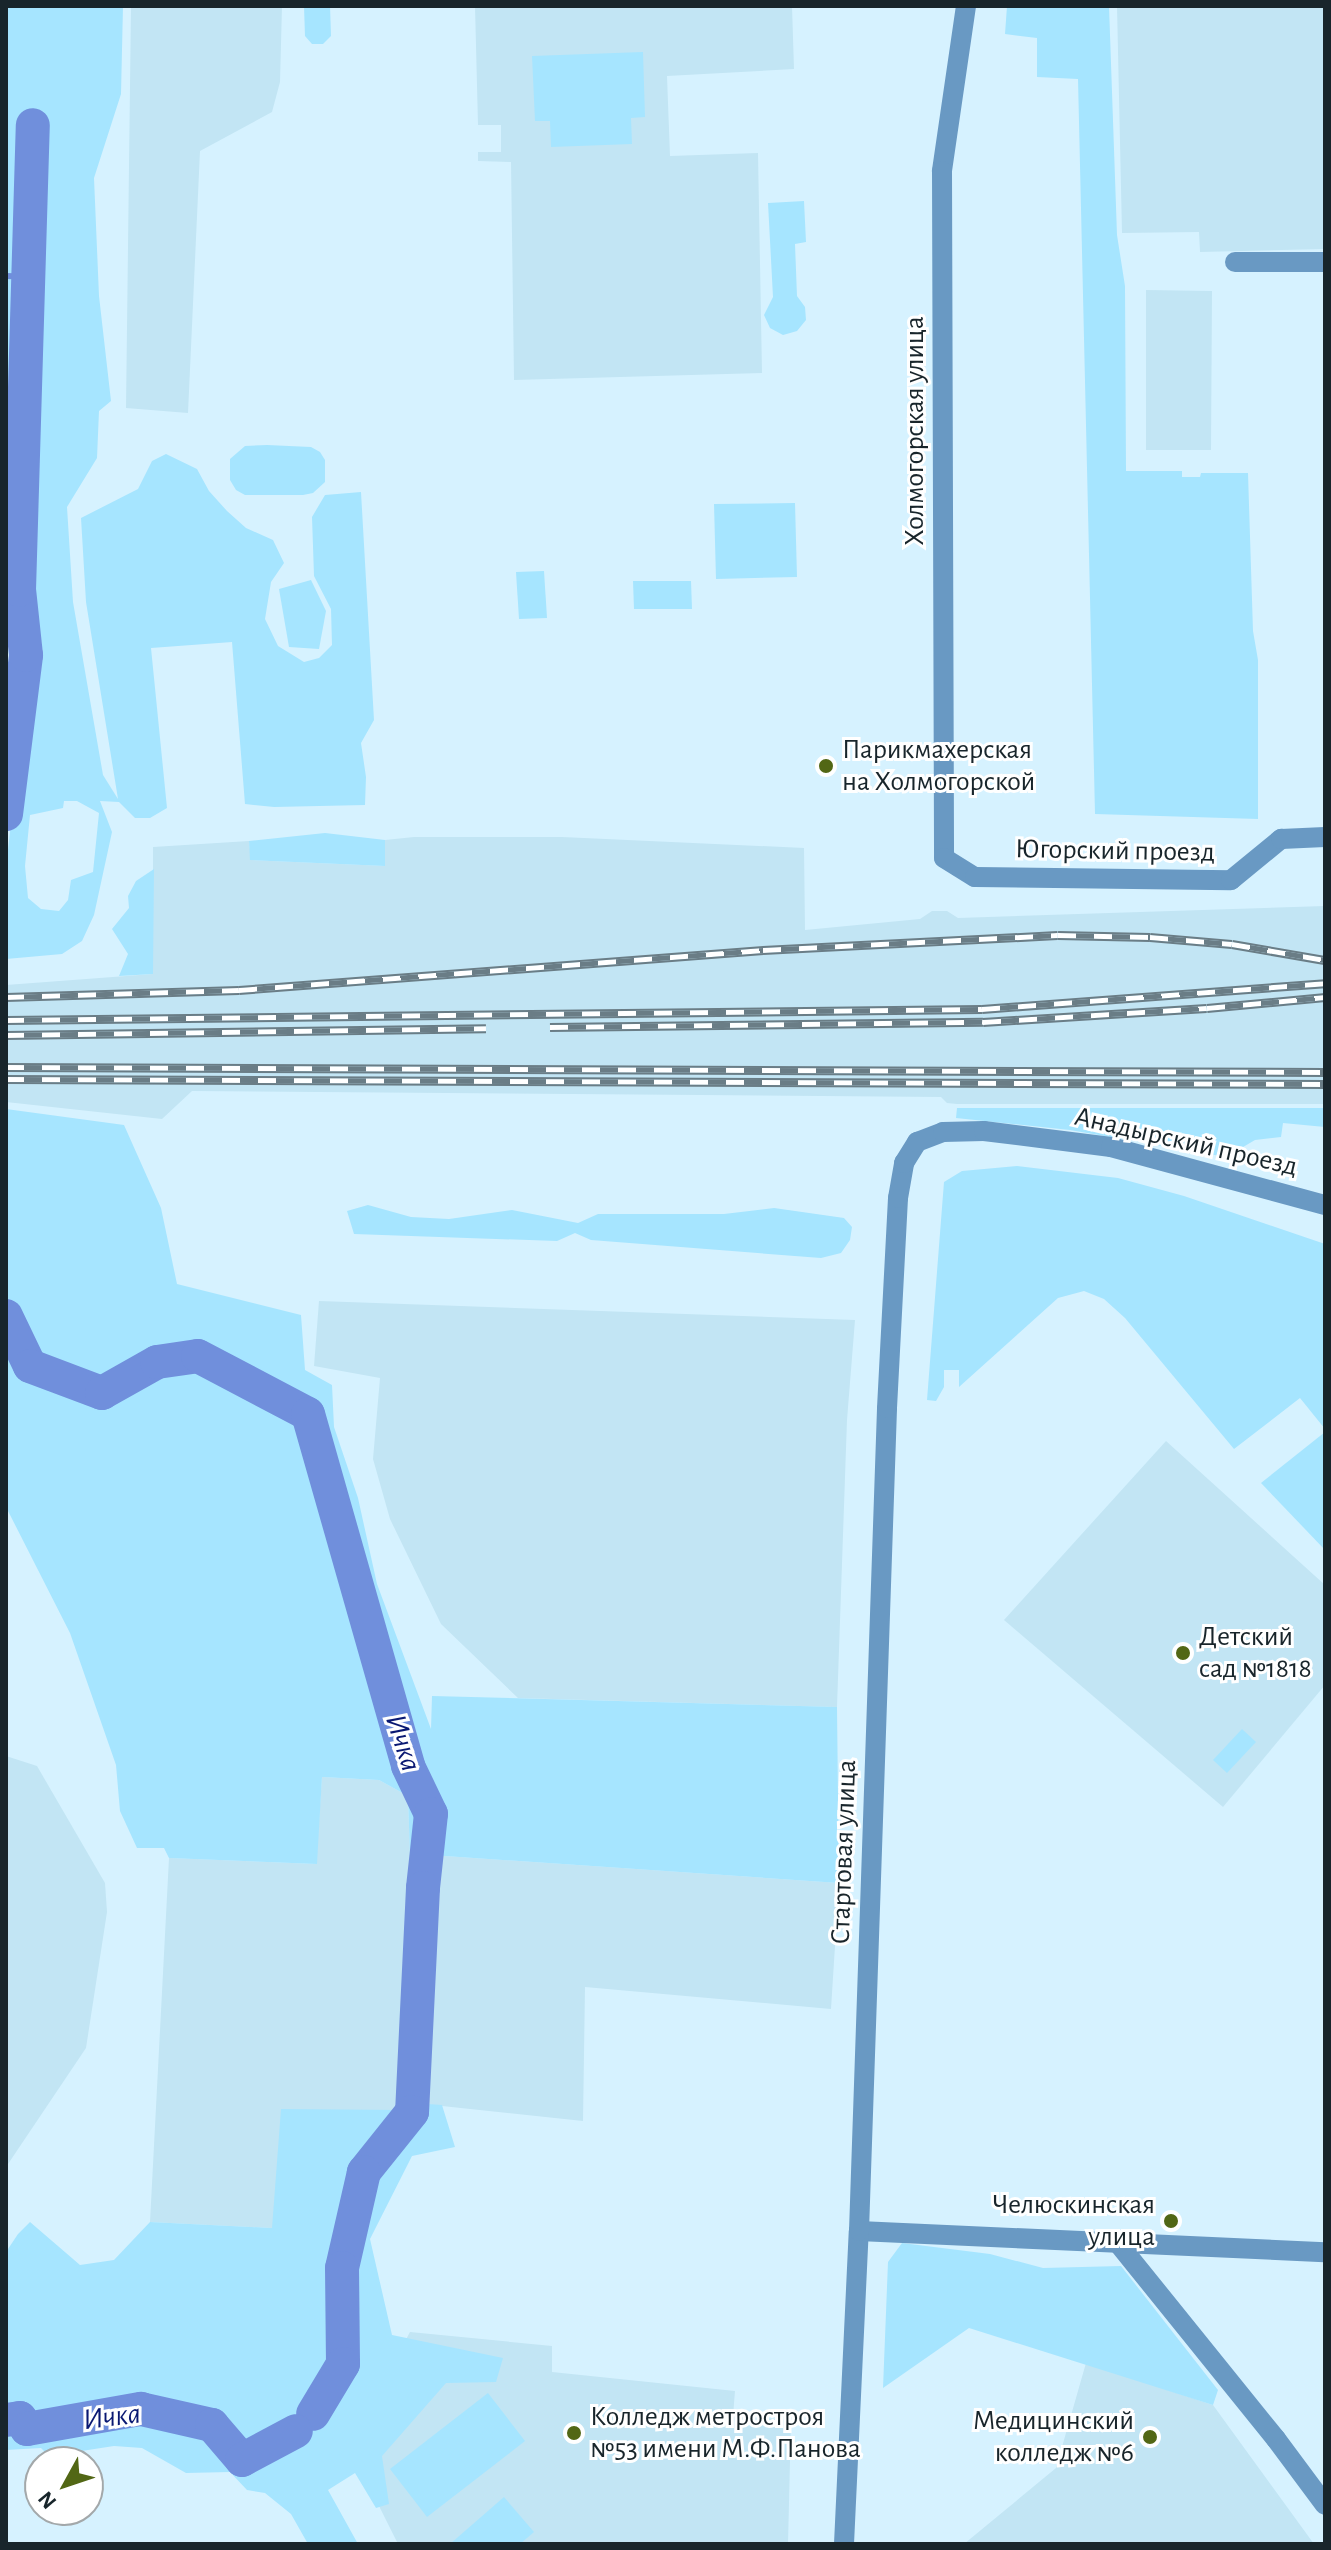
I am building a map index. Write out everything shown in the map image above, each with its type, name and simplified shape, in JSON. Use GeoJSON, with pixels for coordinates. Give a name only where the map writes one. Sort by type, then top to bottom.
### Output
{"type":"FeatureCollection","features":[{"type":"Feature","properties":{"kind":"street","name":"Холмогорская улица"},"geometry":{"type":"LineString","coordinates":[[944,858],[942,171],[966,6]]}},
{"type":"Feature","properties":{"kind":"street"},"geometry":{"type":"LineString","coordinates":[[1235,262],[1325,262]]}},
{"type":"Feature","properties":{"kind":"street","name":"Югорский проезд"},"geometry":{"type":"LineString","coordinates":[[944,858],[975,877],[1231,880],[1281,839],[1325,837]]}},
{"type":"Feature","properties":{"kind":"street","name":"Анадырский проезд"},"geometry":{"type":"LineString","coordinates":[[904,1163],[917,1142],[943,1132],[984,1131],[1111,1147],[1325,1205]]}},
{"type":"Feature","properties":{"kind":"street","name":"Стартовая улица"},"geometry":{"type":"LineString","coordinates":[[844,2544],[859,2231],[887,1408],[898,1198],[904,1163]]}},
{"type":"Feature","properties":{"kind":"street"},"geometry":{"type":"LineString","coordinates":[[859,2231],[1325,2252]]}},
{"type":"Feature","properties":{"kind":"street"},"geometry":{"type":"LineString","coordinates":[[1117,2242],[1276,2439],[1325,2505]]}},
{"type":"Feature","properties":{"kind":"shaded area"},"geometry":{"type":"Polygon","coordinates":[[[6,6],[123,6],[121,94],[94,178],[99,296],[111,401],[99,411],[97,458],[67,507],[73,602],[103,775],[118,799],[86,602],[81,518],[138,489],[152,461],[166,454],[197,469],[209,491],[227,511],[246,528],[273,540],[284,563],[271,582],[265,619],[278,646],[304,662],[319,658],[332,645],[331,609],[314,576],[312,517],[325,495],[361,492],[374,720],[361,743],[366,777],[365,805],[274,807],[245,804],[232,642],[151,648],[167,808],[150,818],[135,818],[119,802],[100,801],[112,832],[94,915],[82,941],[62,954],[6,959],[6,867],[13,806],[21,800],[43,655],[36,604],[19,590],[6,598],[6,6]],[[64,801],[63,808],[30,815],[25,866],[28,898],[41,909],[59,911],[68,900],[71,880],[93,872],[99,813],[77,801],[64,801]]]}},
{"type":"Feature","properties":{"kind":"shaded area"},"geometry":{"type":"Polygon","coordinates":[[[131,6],[282,6],[280,82],[272,112],[200,151],[188,413],[126,408],[131,6]]]}},
{"type":"Feature","properties":{"kind":"shaded area"},"geometry":{"type":"Polygon","coordinates":[[[304,6],[330,6],[331,36],[323,44],[312,44],[305,36],[304,6]]]}},
{"type":"Feature","properties":{"kind":"shaded area"},"geometry":{"type":"Polygon","coordinates":[[[475,6],[792,6],[794,69],[667,76],[670,156],[758,153],[762,373],[514,380],[511,162],[478,161],[478,152],[501,152],[501,125],[478,125],[475,6]]]}},
{"type":"Feature","properties":{"kind":"shaded area"},"geometry":{"type":"Polygon","coordinates":[[[1007,6],[1109,6],[1117,235],[1125,286],[1126,471],[1182,471],[1182,477],[1200,477],[1201,473],[1248,473],[1253,631],[1258,660],[1258,819],[1095,814],[1078,79],[1037,77],[1037,38],[1005,34],[1007,6]]]}},
{"type":"Feature","properties":{"kind":"shaded area"},"geometry":{"type":"Polygon","coordinates":[[[1117,6],[1325,6],[1325,249],[1200,252],[1199,232],[1122,233],[1117,6]]]}},
{"type":"Feature","properties":{"kind":"shaded area"},"geometry":{"type":"Polygon","coordinates":[[[643,52],[645,117],[631,118],[632,144],[551,147],[550,121],[535,121],[532,56],[643,52]]]}},
{"type":"Feature","properties":{"kind":"shaded area"},"geometry":{"type":"Polygon","coordinates":[[[804,201],[806,242],[795,244],[797,296],[805,307],[806,320],[797,331],[783,335],[770,328],[764,315],[773,297],[768,203],[804,201]]]}},
{"type":"Feature","properties":{"kind":"shaded area"},"geometry":{"type":"Polygon","coordinates":[[[1146,290],[1212,291],[1211,450],[1146,450],[1146,290]]]}},
{"type":"Feature","properties":{"kind":"shaded area"},"geometry":{"type":"Polygon","coordinates":[[[245,446],[311,447],[320,452],[325,460],[325,482],[313,493],[303,495],[245,495],[236,490],[230,480],[230,459],[245,446]]]}},
{"type":"Feature","properties":{"kind":"shaded area"},"geometry":{"type":"Polygon","coordinates":[[[795,503],[797,577],[716,579],[714,504],[795,503]]]}},
{"type":"Feature","properties":{"kind":"shaded area"},"geometry":{"type":"Polygon","coordinates":[[[544,571],[547,618],[519,619],[516,572],[544,571]]]}},
{"type":"Feature","properties":{"kind":"shaded area"},"geometry":{"type":"Polygon","coordinates":[[[311,580],[326,611],[319,649],[289,647],[279,589],[311,580]]]}},
{"type":"Feature","properties":{"kind":"shaded area"},"geometry":{"type":"Polygon","coordinates":[[[633,581],[691,581],[692,609],[634,609],[633,581]]]}},
{"type":"Feature","properties":{"kind":"shaded area"},"geometry":{"type":"Polygon","coordinates":[[[325,833],[385,840],[385,866],[250,860],[249,841],[325,833]]]}},
{"type":"Feature","properties":{"kind":"shaded area"},"geometry":{"type":"Polygon","coordinates":[[[414,837],[562,837],[804,848],[805,930],[920,919],[932,911],[947,911],[958,918],[1325,906],[1325,1104],[957,1104],[947,1103],[941,1097],[192,1091],[162,1119],[6,1102],[6,985],[153,974],[153,847],[249,841],[251,860],[385,866],[385,840],[414,837]]]}},
{"type":"Feature","properties":{"kind":"shaded area"},"geometry":{"type":"Polygon","coordinates":[[[154,869],[153,974],[119,976],[128,954],[112,929],[129,908],[128,896],[136,881],[154,869]]]}},
{"type":"Feature","properties":{"kind":"shaded area"},"geometry":{"type":"Polygon","coordinates":[[[957,1108],[1325,1108],[1325,1127],[1283,1123],[1281,1137],[1255,1140],[1226,1157],[1070,1130],[956,1118],[957,1108]]]}},
{"type":"Feature","properties":{"kind":"shaded area"},"geometry":{"type":"Polygon","coordinates":[[[6,1109],[124,1125],[161,1208],[177,1284],[301,1315],[305,1370],[332,1385],[334,1427],[358,1498],[377,1584],[431,1729],[432,1696],[837,1707],[839,1883],[430,1855],[414,2103],[442,2105],[455,2147],[412,2156],[370,2239],[392,2335],[503,2358],[496,2382],[446,2383],[382,2456],[389,2504],[376,2508],[355,2473],[328,2490],[358,2544],[308,2544],[291,2514],[265,2493],[247,2490],[230,2472],[186,2473],[142,2448],[24,2446],[24,2449],[6,2450],[6,2252],[18,2234],[30,2222],[80,2265],[114,2260],[150,2222],[272,2228],[281,2109],[401,2110],[412,1919],[408,1796],[379,1780],[322,1777],[317,1864],[169,1858],[164,1848],[137,1848],[120,1811],[116,1765],[70,1633],[6,1507],[6,1109]]]}},
{"type":"Feature","properties":{"kind":"shaded area"},"geometry":{"type":"Polygon","coordinates":[[[1017,1166],[1118,1178],[1184,1196],[1325,1244],[1325,1429],[1300,1398],[1234,1449],[1125,1318],[1104,1299],[1084,1291],[1058,1298],[959,1387],[959,1370],[944,1370],[944,1387],[936,1401],[927,1400],[944,1182],[962,1171],[1017,1166]]]}},
{"type":"Feature","properties":{"kind":"shaded area"},"geometry":{"type":"Polygon","coordinates":[[[368,1205],[411,1217],[449,1219],[512,1210],[578,1223],[598,1214],[724,1214],[774,1208],[844,1218],[852,1227],[850,1240],[841,1253],[821,1258],[591,1240],[575,1233],[557,1241],[354,1234],[347,1211],[368,1205]]]}},
{"type":"Feature","properties":{"kind":"shaded area"},"geometry":{"type":"Polygon","coordinates":[[[319,1301],[855,1320],[847,1420],[837,1707],[518,1698],[441,1624],[390,1519],[373,1459],[380,1378],[314,1366],[319,1301]]]}},
{"type":"Feature","properties":{"kind":"shaded area"},"geometry":{"type":"Polygon","coordinates":[[[1325,1432],[1325,1550],[1261,1483],[1325,1432]]]}},
{"type":"Feature","properties":{"kind":"shaded area","name":"Детский сад №1818"},"geometry":{"type":"Polygon","coordinates":[[[1166,1441],[1325,1585],[1325,1685],[1223,1807],[1004,1620],[1166,1441]]]}},
{"type":"Feature","properties":{"kind":"shaded area"},"geometry":{"type":"Polygon","coordinates":[[[1242,1729],[1256,1742],[1227,1773],[1213,1760],[1242,1729]]]}},
{"type":"Feature","properties":{"kind":"shaded area"},"geometry":{"type":"Polygon","coordinates":[[[6,1756],[37,1766],[105,1883],[107,1912],[86,2048],[6,2167],[6,1756]]]}},
{"type":"Feature","properties":{"kind":"shaded area"},"geometry":{"type":"Polygon","coordinates":[[[322,1777],[379,1780],[408,1796],[412,1919],[401,2110],[272,2228],[150,2222],[169,1858],[316,1864],[322,1777]]]}},
{"type":"Feature","properties":{"kind":"shaded area"},"geometry":{"type":"Polygon","coordinates":[[[430,1855],[839,1883],[831,2009],[585,1987],[583,2121],[414,2103],[430,1855]]]}},
{"type":"Feature","properties":{"kind":"shaded area"},"geometry":{"type":"Polygon","coordinates":[[[902,2243],[990,2254],[1043,2268],[1121,2266],[1218,2390],[1213,2405],[969,2328],[883,2388],[888,2262],[902,2243]]]}},
{"type":"Feature","properties":{"kind":"shaded area","name":"Колледж метростроя №53 имени М.Ф.Панова"},"geometry":{"type":"Polygon","coordinates":[[[410,2332],[552,2346],[552,2372],[735,2391],[733,2416],[791,2420],[788,2544],[398,2544],[349,2446],[410,2332]]]}},
{"type":"Feature","properties":{"kind":"shaded area","name":"Медицинский колледж №6"},"geometry":{"type":"Polygon","coordinates":[[[1086,2363],[1213,2405],[1314,2544],[964,2544],[1056,2468],[1086,2363]]]}},
{"type":"Feature","properties":{"kind":"shaded area"},"geometry":{"type":"Polygon","coordinates":[[[488,2393],[525,2441],[427,2517],[390,2469],[488,2393]]]}},
{"type":"Feature","properties":{"kind":"shaded area"},"geometry":{"type":"Polygon","coordinates":[[[504,2497],[534,2532],[520,2544],[450,2544],[504,2497]]]}},
{"type":"Feature","properties":{"kind":"waterway","name":"Ичка"},"geometry":{"type":"LineString","coordinates":[[6,814],[26,655],[19,590],[33,125]]}},
{"type":"Feature","properties":{"kind":"waterway"},"geometry":{"type":"LineString","coordinates":[[6,276],[29,277]]}},
{"type":"Feature","properties":{"kind":"waterway","name":"Ичка"},"geometry":{"type":"LineString","coordinates":[[6,619],[19,590]]}},
{"type":"Feature","properties":{"kind":"waterway","name":"Ичка"},"geometry":{"type":"LineString","coordinates":[[6,1316],[30,1366],[102,1393],[157,1362],[198,1356],[308,1414],[408,1766],[431,1814],[423,1888],[412,2112],[364,2172],[342,2268],[343,2364],[313,2414]]}},
{"type":"Feature","properties":{"kind":"waterway","name":"Ичка"},"geometry":{"type":"LineString","coordinates":[[6,2420],[20,2418],[27,2429],[141,2409],[212,2425],[242,2460],[296,2431]]}},
{"type":"Feature","properties":{"kind":"railway"},"geometry":{"type":"LineString","coordinates":[[6,997],[239,990],[763,950],[1058,935],[1150,937],[1232,944],[1325,960]]}},
{"type":"Feature","properties":{"kind":"railway"},"geometry":{"type":"LineString","coordinates":[[6,1020],[982,1009],[1325,983]]}},
{"type":"Feature","properties":{"kind":"railway"},"geometry":{"type":"LineString","coordinates":[[550,1027],[983,1022],[1325,997]]}},
{"type":"Feature","properties":{"kind":"railway"},"geometry":{"type":"LineString","coordinates":[[6,1035],[486,1028]]}},
{"type":"Feature","properties":{"kind":"railway"},"geometry":{"type":"LineString","coordinates":[[6,1067],[1325,1072]]}},
{"type":"Feature","properties":{"kind":"railway"},"geometry":{"type":"LineString","coordinates":[[6,1079],[1325,1084]]}},
{"type":"Feature","properties":{"kind":"place","name":"Парикмахерская на Холмогорской"},"geometry":{"type":"Point","coordinates":[826,766]}},
{"type":"Feature","properties":{"kind":"place","name":"Детский сад №1818"},"geometry":{"type":"Point","coordinates":[1183,1653]}},
{"type":"Feature","properties":{"kind":"place","name":"Челюскинская улица"},"geometry":{"type":"Point","coordinates":[1171,2221]}},
{"type":"Feature","properties":{"kind":"place","name":"Колледж метростроя №53 имени М.Ф.Панова"},"geometry":{"type":"Point","coordinates":[574,2433]}},
{"type":"Feature","properties":{"kind":"place","name":"Медицинский колледж №6"},"geometry":{"type":"Point","coordinates":[1150,2437]}}]}
